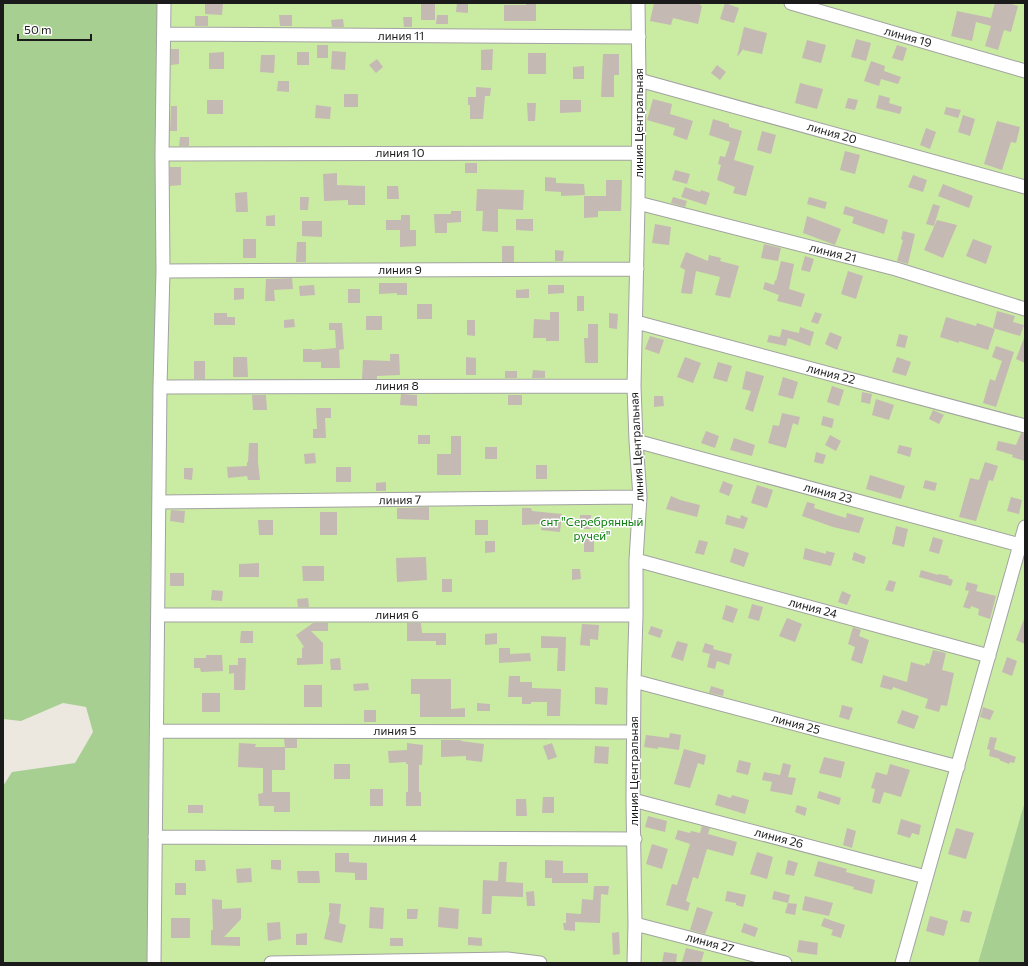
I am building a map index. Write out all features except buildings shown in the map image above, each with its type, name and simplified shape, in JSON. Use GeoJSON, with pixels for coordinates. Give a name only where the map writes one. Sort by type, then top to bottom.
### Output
{"type":"FeatureCollection","features":[{"type":"Feature","properties":{"kind":"street"},"geometry":{"type":"LineString","coordinates":[[154,963],[160,387],[163,271],[162,154],[164,3]]}},
{"type":"Feature","properties":{"kind":"street","name":"линия Центральная"},"geometry":{"type":"LineString","coordinates":[[634,963],[635,839],[633,800],[633,732],[636,560],[640,497],[634,386],[638,203],[638,3]]}},
{"type":"Feature","properties":{"kind":"street","name":"линия 19"},"geometry":{"type":"LineString","coordinates":[[791,3],[1025,71]]}},
{"type":"Feature","properties":{"kind":"street","name":"линия 11"},"geometry":{"type":"LineString","coordinates":[[164,34],[639,37]]}},
{"type":"Feature","properties":{"kind":"street","name":"линия 20"},"geometry":{"type":"LineString","coordinates":[[639,80],[1025,187]]}},
{"type":"Feature","properties":{"kind":"street","name":"линия 10"},"geometry":{"type":"LineString","coordinates":[[162,154],[638,152]]}},
{"type":"Feature","properties":{"kind":"street","name":"линия 21"},"geometry":{"type":"LineString","coordinates":[[638,203],[896,269],[1025,309]]}},
{"type":"Feature","properties":{"kind":"street","name":"линия 9"},"geometry":{"type":"LineString","coordinates":[[163,271],[637,269]]}},
{"type":"Feature","properties":{"kind":"street","name":"линия 22"},"geometry":{"type":"LineString","coordinates":[[636,322],[1025,426]]}},
{"type":"Feature","properties":{"kind":"street","name":"линия 8"},"geometry":{"type":"LineString","coordinates":[[160,387],[634,386]]}},
{"type":"Feature","properties":{"kind":"street","name":"линия 23"},"geometry":{"type":"LineString","coordinates":[[636,441],[1020,545]]}},
{"type":"Feature","properties":{"kind":"street","name":"линия 7"},"geometry":{"type":"LineString","coordinates":[[159,502],[640,497]]}},
{"type":"Feature","properties":{"kind":"street"},"geometry":{"type":"LineString","coordinates":[[902,963],[1025,527]]}},
{"type":"Feature","properties":{"kind":"street","name":"линия 24"},"geometry":{"type":"LineString","coordinates":[[636,560],[989,656]]}},
{"type":"Feature","properties":{"kind":"street","name":"линия 6"},"geometry":{"type":"LineString","coordinates":[[158,615],[636,615]]}},
{"type":"Feature","properties":{"kind":"street","name":"линия 25"},"geometry":{"type":"LineString","coordinates":[[634,681],[958,767]]}},
{"type":"Feature","properties":{"kind":"street","name":"линия 5"},"geometry":{"type":"LineString","coordinates":[[157,731],[633,732]]}},
{"type":"Feature","properties":{"kind":"street","name":"линия 26"},"geometry":{"type":"LineString","coordinates":[[633,800],[926,877]]}},
{"type":"Feature","properties":{"kind":"street","name":"линия 4"},"geometry":{"type":"LineString","coordinates":[[155,837],[635,839]]}},
{"type":"Feature","properties":{"kind":"street","name":"линия 27"},"geometry":{"type":"LineString","coordinates":[[635,924],[785,963]]}},
{"type":"Feature","properties":{"kind":"street"},"geometry":{"type":"LineString","coordinates":[[271,963],[507,959],[540,963]]}},
{"type":"Feature","properties":{"kind":"green space"},"geometry":{"type":"Polygon","coordinates":[[[3,3],[164,3],[154,963],[3,963],[3,786],[12,772],[75,763],[93,732],[86,707],[63,703],[21,721],[3,719],[3,3]]]}},
{"type":"Feature","properties":{"kind":"green space","name":"снт \"Серебрянный ручей\""},"geometry":{"type":"Polygon","coordinates":[[[164,3],[1025,3],[1025,801],[978,963],[154,963],[164,3]]]}},
{"type":"Feature","properties":{"kind":"green space"},"geometry":{"type":"Polygon","coordinates":[[[1025,801],[1025,963],[978,963],[1025,801]]]}}]}
